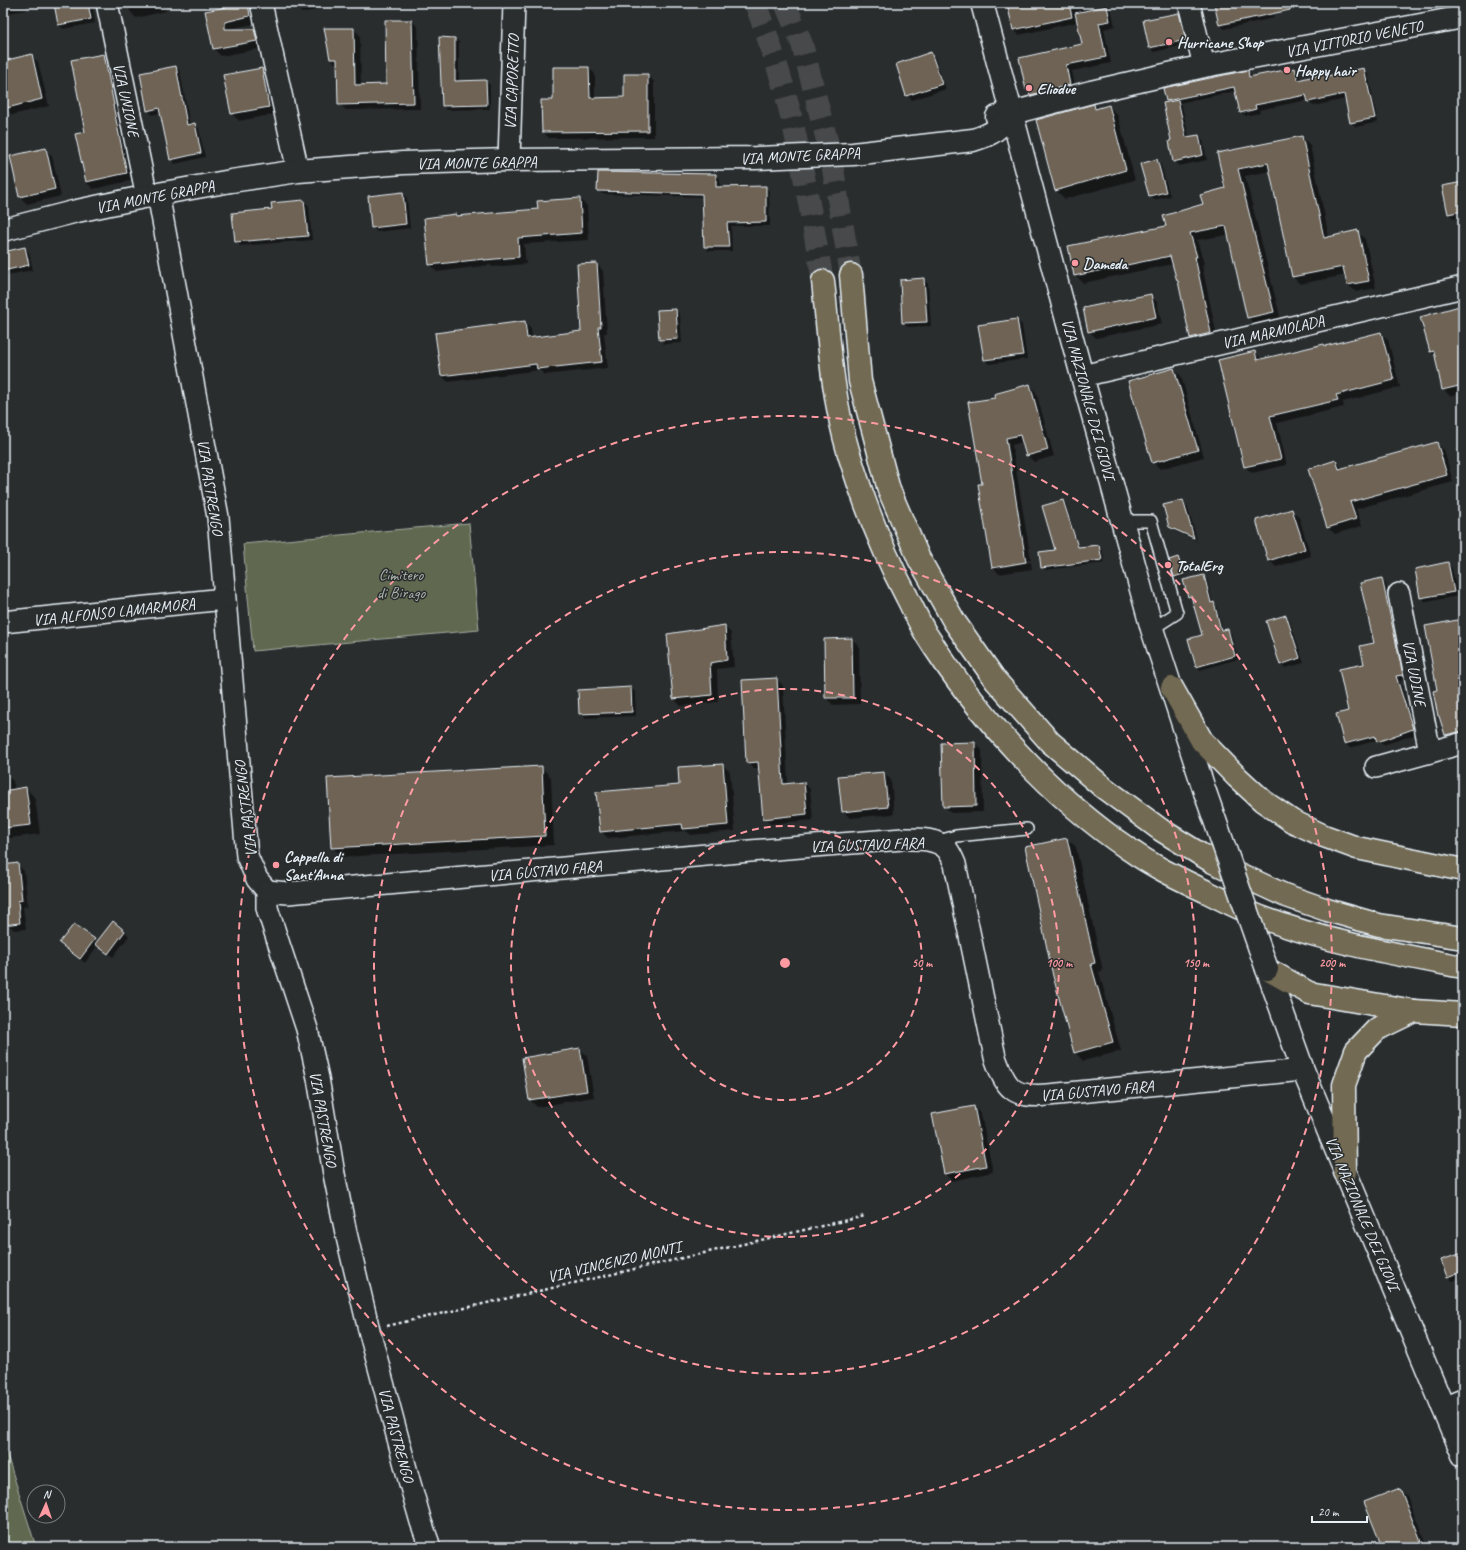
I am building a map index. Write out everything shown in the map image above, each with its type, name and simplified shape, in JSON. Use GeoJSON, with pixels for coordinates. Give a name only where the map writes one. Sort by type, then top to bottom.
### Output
{"type":"FeatureCollection","features":[{"type":"Feature","properties":{"kind":"highway"},"geometry":{"type":"LineString","coordinates":[[851,275],[860,381],[889,490],[919,559],[954,621],[996,681],[1050,742],[1104,788],[1160,830],[1213,862],[1284,895],[1327,910],[1379,925],[1463,938]]}},
{"type":"Feature","properties":{"kind":"highway"},"geometry":{"type":"LineString","coordinates":[[822,281],[835,397],[849,453],[868,509],[893,570],[925,632],[964,689],[1005,738],[1048,784],[1092,823],[1131,851],[1171,875],[1262,918],[1371,950],[1463,967]]}},
{"type":"Feature","properties":{"kind":"highway"},"geometry":{"type":"LineString","coordinates":[[1172,688],[1202,741],[1237,778],[1263,801],[1292,821],[1324,836],[1357,848],[1463,870]]}},
{"type":"Feature","properties":{"kind":"highway"},"geometry":{"type":"LineString","coordinates":[[1267,969],[1309,993],[1414,1011],[1463,1014]]}},
{"type":"Feature","properties":{"kind":"highway"},"geometry":{"type":"LineString","coordinates":[[1345,1172],[1344,1085],[1356,1051],[1377,1029],[1414,1011]]}},
{"type":"Feature","properties":{"kind":"main road","name":"VIA NAZIONALE DEI GIOVI"},"geometry":{"type":"LineString","coordinates":[[982,3],[1082,376],[1152,629],[1205,792],[1303,1070],[1345,1172],[1453,1404],[1463,1455]]}},
{"type":"Feature","properties":{"kind":"main road","name":"VIA VITTORIO VENETO"},"geometry":{"type":"LineString","coordinates":[[1011,113],[1091,92],[1204,66],[1463,19]]}},
{"type":"Feature","properties":{"kind":"main road","name":"VIA MONTE GRAPPA"},"geometry":{"type":"LineString","coordinates":[[4,227],[152,196],[231,181],[298,171],[403,163],[509,160],[756,158],[853,154],[956,142],[969,131],[981,124],[1011,113]]}},
{"type":"Feature","properties":{"kind":"street","name":"VIA UNIONE"},"geometry":{"type":"LineString","coordinates":[[106,3],[152,196]]}},
{"type":"Feature","properties":{"kind":"street"},"geometry":{"type":"LineString","coordinates":[[261,3],[298,171]]}},
{"type":"Feature","properties":{"kind":"street","name":"VIA CAPORETTO"},"geometry":{"type":"LineString","coordinates":[[509,160],[514,3]]}},
{"type":"Feature","properties":{"kind":"street"},"geometry":{"type":"LineString","coordinates":[[1189,3],[1204,66]]}},
{"type":"Feature","properties":{"kind":"street","name":"VIA PASTRENGO"},"geometry":{"type":"LineString","coordinates":[[152,196],[218,517],[247,856],[257,879],[267,891],[266,908],[307,1029],[318,1078],[334,1174],[346,1233],[369,1330],[413,1494],[430,1547]]}},
{"type":"Feature","properties":{"kind":"street","name":"VIA MARMOLADA"},"geometry":{"type":"LineString","coordinates":[[1082,376],[1463,287]]}},
{"type":"Feature","properties":{"kind":"street","name":"VIA UDINE"},"geometry":{"type":"LineString","coordinates":[[1399,594],[1430,752]]}},
{"type":"Feature","properties":{"kind":"street","name":"VIA ALFONSO LAMARMORA"},"geometry":{"type":"LineString","coordinates":[[3,622],[224,600]]}},
{"type":"Feature","properties":{"kind":"street"},"geometry":{"type":"LineString","coordinates":[[1376,767],[1463,743]]}},
{"type":"Feature","properties":{"kind":"street","name":"VIA GUSTAVO FARA"},"geometry":{"type":"LineString","coordinates":[[267,891],[288,893],[750,851],[904,839],[922,839],[935,842],[947,849],[955,864],[995,1057],[1002,1078],[1016,1092],[1032,1096],[1048,1095],[1303,1070]]}},
{"type":"Feature","properties":{"kind":"lane"},"geometry":{"type":"LineString","coordinates":[[1122,521],[1151,521],[1177,613],[1152,629]]}},
{"type":"Feature","properties":{"kind":"lane"},"geometry":{"type":"LineString","coordinates":[[935,842],[956,836],[1027,829]]}},
{"type":"Feature","properties":{"kind":"path","name":"VIA VINCENZO MONTI"},"geometry":{"type":"LineString","coordinates":[[369,1330],[865,1216]]}},
{"type":"Feature","properties":{"kind":"green space","name":"Cimitero di Birago"},"geometry":{"type":"Polygon","coordinates":[[[469,523],[479,630],[253,651],[243,544],[469,523]]]}},
{"type":"Feature","properties":{"kind":"green space"},"geometry":{"type":"Polygon","coordinates":[[[3,1442],[26,1515],[26,1524],[29,1524],[36,1547],[3,1547],[3,1442]]]}},
{"type":"Feature","properties":{"kind":"building"},"geometry":{"type":"Polygon","coordinates":[[[54,3],[88,3],[91,19],[58,25],[54,3]]]}},
{"type":"Feature","properties":{"kind":"building"},"geometry":{"type":"Polygon","coordinates":[[[248,3],[250,16],[225,22],[225,29],[254,29],[257,41],[213,49],[205,11],[248,3]]]}},
{"type":"Feature","properties":{"kind":"building"},"geometry":{"type":"Polygon","coordinates":[[[1007,3],[1069,3],[1072,17],[1013,30],[1007,3]]]}},
{"type":"Feature","properties":{"kind":"building"},"geometry":{"type":"Polygon","coordinates":[[[1214,3],[1289,3],[1290,10],[1219,25],[1214,3]]]}},
{"type":"Feature","properties":{"kind":"building"},"geometry":{"type":"Polygon","coordinates":[[[1107,6],[1110,21],[1099,23],[1106,57],[1066,65],[1070,85],[1030,95],[1028,89],[1026,90],[1019,58],[1082,44],[1075,13],[1107,6]]]}},
{"type":"Feature","properties":{"kind":"building"},"geometry":{"type":"Polygon","coordinates":[[[1179,13],[1186,40],[1149,48],[1143,20],[1179,13]]]}},
{"type":"Feature","properties":{"kind":"building"},"geometry":{"type":"Polygon","coordinates":[[[385,20],[412,20],[414,103],[338,105],[337,59],[330,59],[324,28],[354,28],[355,85],[386,84],[385,20]]]}},
{"type":"Feature","properties":{"kind":"building"},"geometry":{"type":"Polygon","coordinates":[[[439,37],[455,38],[455,81],[486,80],[487,105],[442,106],[439,37]]]}},
{"type":"Feature","properties":{"kind":"building"},"geometry":{"type":"Polygon","coordinates":[[[931,52],[942,84],[906,96],[896,64],[931,52]]]}},
{"type":"Feature","properties":{"kind":"building"},"geometry":{"type":"Polygon","coordinates":[[[32,54],[42,99],[3,109],[3,61],[32,54]]]}},
{"type":"Feature","properties":{"kind":"building"},"geometry":{"type":"Polygon","coordinates":[[[104,54],[127,173],[86,182],[75,134],[85,132],[71,60],[104,54]]]}},
{"type":"Feature","properties":{"kind":"building"},"geometry":{"type":"Polygon","coordinates":[[[176,66],[187,125],[195,123],[201,153],[170,160],[159,108],[147,111],[140,73],[176,66]]]}},
{"type":"Feature","properties":{"kind":"building"},"geometry":{"type":"Polygon","coordinates":[[[553,67],[589,67],[590,98],[624,97],[624,74],[648,74],[648,131],[542,132],[541,100],[553,100],[553,67]]]}},
{"type":"Feature","properties":{"kind":"building"},"geometry":{"type":"Polygon","coordinates":[[[262,68],[269,107],[231,114],[223,75],[262,68]]]}},
{"type":"Feature","properties":{"kind":"building"},"geometry":{"type":"Polygon","coordinates":[[[1295,68],[1298,80],[1327,73],[1327,76],[1364,68],[1375,118],[1350,123],[1344,94],[1308,102],[1306,95],[1255,105],[1256,109],[1240,113],[1234,87],[1166,101],[1163,88],[1248,70],[1249,77],[1295,68]]]}},
{"type":"Feature","properties":{"kind":"building"},"geometry":{"type":"Polygon","coordinates":[[[1178,100],[1186,137],[1199,135],[1203,155],[1173,162],[1169,141],[1171,140],[1163,103],[1178,100]]]}},
{"type":"Feature","properties":{"kind":"building"},"geometry":{"type":"Polygon","coordinates":[[[1094,104],[1095,109],[1109,105],[1126,170],[1055,191],[1036,120],[1094,104]]]}},
{"type":"Feature","properties":{"kind":"building"},"geometry":{"type":"Polygon","coordinates":[[[1302,136],[1324,238],[1358,230],[1369,281],[1347,285],[1343,267],[1292,277],[1268,163],[1238,169],[1274,312],[1247,318],[1226,226],[1190,233],[1197,257],[1195,257],[1211,333],[1190,338],[1178,281],[1170,256],[1074,276],[1068,246],[1166,226],[1163,216],[1203,204],[1200,195],[1225,188],[1217,153],[1302,136]]]}},
{"type":"Feature","properties":{"kind":"building"},"geometry":{"type":"Polygon","coordinates":[[[46,148],[55,189],[19,197],[10,156],[46,148]]]}},
{"type":"Feature","properties":{"kind":"building"},"geometry":{"type":"Polygon","coordinates":[[[1157,159],[1166,192],[1149,196],[1140,164],[1157,159]]]}},
{"type":"Feature","properties":{"kind":"building"},"geometry":{"type":"Polygon","coordinates":[[[598,172],[716,174],[716,187],[766,186],[766,222],[727,223],[729,247],[704,247],[702,194],[597,191],[598,172]]]}},
{"type":"Feature","properties":{"kind":"building"},"geometry":{"type":"Polygon","coordinates":[[[1463,182],[1463,211],[1448,214],[1442,186],[1463,182]]]}},
{"type":"Feature","properties":{"kind":"building"},"geometry":{"type":"Polygon","coordinates":[[[403,192],[406,224],[371,228],[368,196],[403,192]]]}},
{"type":"Feature","properties":{"kind":"building"},"geometry":{"type":"Polygon","coordinates":[[[580,198],[582,233],[518,238],[519,257],[429,265],[424,218],[456,214],[456,216],[538,209],[537,201],[580,198]]]}},
{"type":"Feature","properties":{"kind":"building"},"geometry":{"type":"Polygon","coordinates":[[[304,200],[308,236],[235,242],[232,213],[272,209],[271,203],[304,200]]]}},
{"type":"Feature","properties":{"kind":"building"},"geometry":{"type":"Polygon","coordinates":[[[25,247],[29,265],[3,271],[3,252],[25,247]]]}},
{"type":"Feature","properties":{"kind":"building"},"geometry":{"type":"Polygon","coordinates":[[[597,263],[601,327],[598,327],[602,362],[537,369],[536,364],[441,376],[435,333],[525,321],[527,338],[581,331],[577,264],[597,263]]]}},
{"type":"Feature","properties":{"kind":"building"},"geometry":{"type":"Polygon","coordinates":[[[924,278],[927,322],[902,323],[900,280],[924,278]]]}},
{"type":"Feature","properties":{"kind":"building"},"geometry":{"type":"Polygon","coordinates":[[[1151,294],[1156,317],[1088,332],[1083,308],[1151,294]]]}},
{"type":"Feature","properties":{"kind":"building"},"geometry":{"type":"Polygon","coordinates":[[[1463,305],[1463,385],[1442,390],[1434,351],[1430,352],[1420,317],[1463,305]]]}},
{"type":"Feature","properties":{"kind":"building"},"geometry":{"type":"Polygon","coordinates":[[[676,309],[678,339],[659,340],[657,310],[676,309]]]}},
{"type":"Feature","properties":{"kind":"building"},"geometry":{"type":"Polygon","coordinates":[[[1017,319],[1023,355],[984,360],[978,325],[1017,319]]]}},
{"type":"Feature","properties":{"kind":"building"},"geometry":{"type":"Polygon","coordinates":[[[1381,332],[1394,380],[1336,395],[1338,400],[1270,416],[1281,459],[1244,467],[1218,360],[1255,351],[1257,360],[1324,344],[1325,346],[1381,332]]]}},
{"type":"Feature","properties":{"kind":"building"},"geometry":{"type":"Polygon","coordinates":[[[1174,368],[1198,450],[1152,463],[1128,381],[1174,368]]]}},
{"type":"Feature","properties":{"kind":"building"},"geometry":{"type":"Polygon","coordinates":[[[1030,384],[1048,450],[1026,456],[1020,435],[1006,438],[1026,562],[992,568],[978,484],[982,484],[968,402],[995,398],[994,394],[1030,384]]]}},
{"type":"Feature","properties":{"kind":"building"},"geometry":{"type":"Polygon","coordinates":[[[1437,442],[1447,475],[1350,502],[1356,519],[1327,528],[1308,469],[1336,460],[1339,469],[1437,442]]]}},
{"type":"Feature","properties":{"kind":"building"},"geometry":{"type":"Polygon","coordinates":[[[1063,500],[1078,547],[1099,545],[1102,560],[1041,568],[1039,552],[1055,550],[1042,506],[1063,500]]]}},
{"type":"Feature","properties":{"kind":"building"},"geometry":{"type":"Polygon","coordinates":[[[1183,500],[1194,538],[1169,527],[1163,505],[1183,500]]]}},
{"type":"Feature","properties":{"kind":"building"},"geometry":{"type":"Polygon","coordinates":[[[1292,509],[1305,549],[1268,561],[1256,520],[1292,509]]]}},
{"type":"Feature","properties":{"kind":"building"},"geometry":{"type":"Polygon","coordinates":[[[1178,557],[1184,574],[1174,577],[1169,560],[1178,557]]]}},
{"type":"Feature","properties":{"kind":"building"},"geometry":{"type":"Polygon","coordinates":[[[1448,562],[1454,592],[1420,598],[1415,569],[1448,562]]]}},
{"type":"Feature","properties":{"kind":"building"},"geometry":{"type":"Polygon","coordinates":[[[1204,575],[1211,603],[1214,602],[1221,630],[1228,629],[1235,656],[1196,667],[1188,639],[1202,635],[1191,596],[1188,597],[1183,580],[1204,575]]]}},
{"type":"Feature","properties":{"kind":"building"},"geometry":{"type":"Polygon","coordinates":[[[1382,578],[1403,675],[1396,676],[1413,729],[1377,742],[1375,736],[1344,744],[1336,714],[1348,711],[1339,669],[1364,664],[1360,646],[1374,643],[1360,583],[1382,578]]]}},
{"type":"Feature","properties":{"kind":"building"},"geometry":{"type":"Polygon","coordinates":[[[1286,615],[1300,658],[1280,665],[1266,621],[1286,615]]]}},
{"type":"Feature","properties":{"kind":"building"},"geometry":{"type":"Polygon","coordinates":[[[1463,619],[1463,731],[1445,735],[1438,716],[1433,691],[1437,690],[1425,626],[1463,619]]]}},
{"type":"Feature","properties":{"kind":"building"},"geometry":{"type":"Polygon","coordinates":[[[725,625],[727,660],[710,663],[712,695],[673,699],[667,634],[725,625]]]}},
{"type":"Feature","properties":{"kind":"building"},"geometry":{"type":"Polygon","coordinates":[[[852,638],[853,698],[825,698],[824,639],[852,638]]]}},
{"type":"Feature","properties":{"kind":"building"},"geometry":{"type":"Polygon","coordinates":[[[777,678],[783,784],[804,782],[807,814],[763,819],[758,762],[746,763],[742,680],[777,678]]]}},
{"type":"Feature","properties":{"kind":"building"},"geometry":{"type":"Polygon","coordinates":[[[631,687],[632,712],[579,714],[578,690],[631,687]]]}},
{"type":"Feature","properties":{"kind":"building"},"geometry":{"type":"Polygon","coordinates":[[[975,742],[976,806],[943,807],[941,743],[975,742]]]}},
{"type":"Feature","properties":{"kind":"building"},"geometry":{"type":"Polygon","coordinates":[[[723,764],[728,825],[683,829],[682,824],[600,832],[596,792],[679,785],[678,767],[723,764]]]}},
{"type":"Feature","properties":{"kind":"building"},"geometry":{"type":"Polygon","coordinates":[[[542,766],[545,836],[331,848],[327,778],[542,766]]]}},
{"type":"Feature","properties":{"kind":"building"},"geometry":{"type":"Polygon","coordinates":[[[884,772],[888,807],[842,812],[838,776],[884,772]]]}},
{"type":"Feature","properties":{"kind":"building"},"geometry":{"type":"Polygon","coordinates":[[[26,787],[31,825],[3,828],[3,791],[26,787]]]}},
{"type":"Feature","properties":{"kind":"building"},"geometry":{"type":"Polygon","coordinates":[[[1067,838],[1095,963],[1091,964],[1113,1042],[1074,1053],[1053,976],[1025,847],[1067,838]]]}},
{"type":"Feature","properties":{"kind":"building"},"geometry":{"type":"Polygon","coordinates":[[[18,863],[22,900],[18,901],[20,923],[3,925],[3,865],[18,863]]]}},
{"type":"Feature","properties":{"kind":"building"},"geometry":{"type":"Polygon","coordinates":[[[113,921],[125,931],[108,954],[95,944],[113,921]]]}},
{"type":"Feature","properties":{"kind":"building"},"geometry":{"type":"Polygon","coordinates":[[[74,924],[95,939],[80,959],[59,943],[74,924]]]}},
{"type":"Feature","properties":{"kind":"building"},"geometry":{"type":"Polygon","coordinates":[[[580,1048],[587,1091],[529,1100],[522,1058],[580,1048]]]}},
{"type":"Feature","properties":{"kind":"building"},"geometry":{"type":"Polygon","coordinates":[[[974,1106],[986,1166],[944,1174],[932,1114],[974,1106]]]}},
{"type":"Feature","properties":{"kind":"building"},"geometry":{"type":"Polygon","coordinates":[[[1463,1253],[1463,1271],[1447,1277],[1441,1260],[1463,1253]]]}},
{"type":"Feature","properties":{"kind":"building"},"geometry":{"type":"Polygon","coordinates":[[[1400,1488],[1423,1547],[1382,1547],[1364,1502],[1400,1488]]]}},
{"type":"Feature","properties":{"kind":"tunnel"},"geometry":{"type":"LineString","coordinates":[[755,3],[775,59],[791,116],[823,281]]}},
{"type":"Feature","properties":{"kind":"tunnel"},"geometry":{"type":"LineString","coordinates":[[785,3],[802,44],[830,152],[851,275]]}},
{"type":"Feature","properties":{"kind":"place","name":"Hurricane Shop"},"geometry":{"type":"Point","coordinates":[1169,42]}},
{"type":"Feature","properties":{"kind":"place","name":"Happy hair"},"geometry":{"type":"Point","coordinates":[1287,70]}},
{"type":"Feature","properties":{"kind":"place","name":"Eliodue"},"geometry":{"type":"Point","coordinates":[1029,88]}},
{"type":"Feature","properties":{"kind":"place","name":"Dameda"},"geometry":{"type":"Point","coordinates":[1075,263]}},
{"type":"Feature","properties":{"kind":"place","name":"TotalErg"},"geometry":{"type":"Point","coordinates":[1168,565]}},
{"type":"Feature","properties":{"kind":"place","name":"Cappella di Sant'Anna"},"geometry":{"type":"Point","coordinates":[276,865]}}]}
